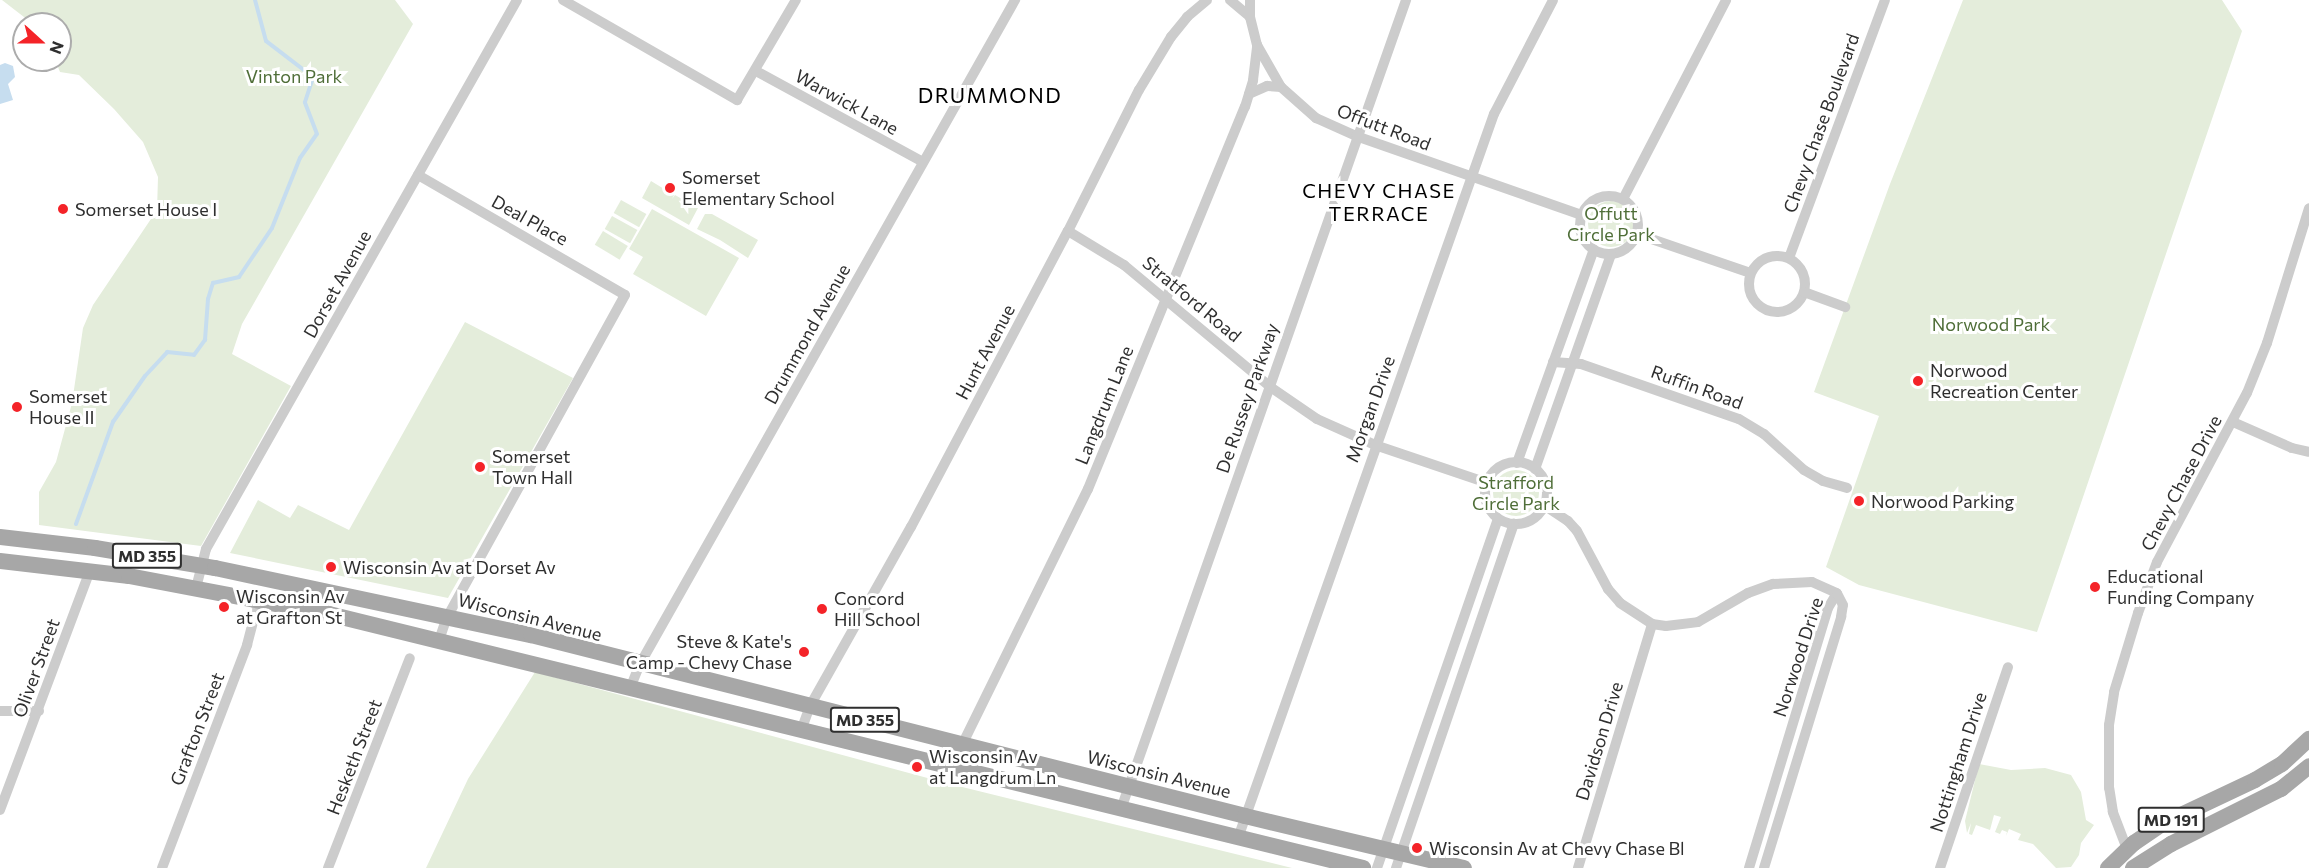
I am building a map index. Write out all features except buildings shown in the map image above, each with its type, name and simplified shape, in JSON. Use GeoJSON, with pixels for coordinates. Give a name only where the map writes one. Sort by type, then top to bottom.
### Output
{"type":"FeatureCollection","features":[{"type":"Feature","properties":{"kind":"main road","name":"Wisconsin Avenue"},"geometry":{"type":"LineString","coordinates":[[0,537],[94,548],[200,565],[447,617],[1245,816],[1383,848],[1399,860],[1464,868]]}},
{"type":"Feature","properties":{"kind":"main road","name":"MD 355"},"geometry":{"type":"LineString","coordinates":[[0,561],[90,571],[259,599],[631,686],[1363,868]]}},
{"type":"Feature","properties":{"kind":"main road","name":"MD 191"},"geometry":{"type":"LineString","coordinates":[[2108,868],[2127,849],[2162,824],[2282,764],[2309,739]]}},
{"type":"Feature","properties":{"kind":"main road"},"geometry":{"type":"LineString","coordinates":[[2307,771],[2309,745]]}},
{"type":"Feature","properties":{"kind":"main road","name":"MD 191"},"geometry":{"type":"LineString","coordinates":[[2133,868],[2171,844],[2281,789],[2307,771]]}},
{"type":"Feature","properties":{"kind":"street","name":"Dorset Avenue"},"geometry":{"type":"LineString","coordinates":[[196,588],[200,565],[206,549],[517,0]]}},
{"type":"Feature","properties":{"kind":"street"},"geometry":{"type":"LineString","coordinates":[[563,0],[737,100],[796,0]]}},
{"type":"Feature","properties":{"kind":"street","name":"Drummond Avenue"},"geometry":{"type":"LineString","coordinates":[[631,686],[640,664],[1015,0]]}},
{"type":"Feature","properties":{"kind":"street","name":"Hunt Avenue"},"geometry":{"type":"LineString","coordinates":[[802,728],[810,706],[911,527],[1154,63],[1187,17],[1207,0]]}},
{"type":"Feature","properties":{"kind":"street"},"geometry":{"type":"LineString","coordinates":[[1230,0],[1250,17]]}},
{"type":"Feature","properties":{"kind":"street"},"geometry":{"type":"LineString","coordinates":[[1250,0],[1250,17]]}},
{"type":"Feature","properties":{"kind":"street","name":"De Russey Parkway"},"geometry":{"type":"LineString","coordinates":[[1121,809],[1356,136],[1406,0]]}},
{"type":"Feature","properties":{"kind":"street","name":"Morgan Drive"},"geometry":{"type":"LineString","coordinates":[[1238,838],[1471,176],[1503,93],[1553,0]]}},
{"type":"Feature","properties":{"kind":"street"},"geometry":{"type":"LineString","coordinates":[[1623,199],[1725,0]]}},
{"type":"Feature","properties":{"kind":"street","name":"Chevy Chase Boulevard"},"geometry":{"type":"LineString","coordinates":[[1789,258],[1885,0]]}},
{"type":"Feature","properties":{"kind":"street","name":"Offutt Road"},"geometry":{"type":"LineString","coordinates":[[1250,17],[1257,45],[1281,87],[1316,118],[1356,136],[1582,215]]}},
{"type":"Feature","properties":{"kind":"street","name":"Langdrum Lane"},"geometry":{"type":"LineString","coordinates":[[956,768],[962,745],[1088,489],[1249,94],[1257,45]]}},
{"type":"Feature","properties":{"kind":"street","name":"Warwick Lane"},"geometry":{"type":"LineString","coordinates":[[756,71],[922,162]]}},
{"type":"Feature","properties":{"kind":"street"},"geometry":{"type":"LineString","coordinates":[[1249,94],[1267,86],[1281,87]]}},
{"type":"Feature","properties":{"kind":"street","name":"Deal Place"},"geometry":{"type":"LineString","coordinates":[[418,175],[625,295],[447,617]]}},
{"type":"Feature","properties":{"kind":"street"},"geometry":{"type":"LineString","coordinates":[[1615,196],[1623,199],[1637,216],[1637,234],[1628,248],[1611,254],[1594,249],[1583,237],[1582,215],[1591,202],[1598,198],[1615,196]]}},
{"type":"Feature","properties":{"kind":"street","name":"Chevy Chase Drive"},"geometry":{"type":"LineString","coordinates":[[2127,849],[2113,812],[2109,788],[2109,725],[2114,692],[2138,613],[2157,562],[2233,422],[2267,343],[2309,208]]}},
{"type":"Feature","properties":{"kind":"street","name":"Stratford Road"},"geometry":{"type":"LineString","coordinates":[[1068,231],[1111,255],[1166,298],[1269,386],[1317,419],[1375,445],[1487,483]]}},
{"type":"Feature","properties":{"kind":"street"},"geometry":{"type":"LineString","coordinates":[[1637,234],[1750,273]]}},
{"type":"Feature","properties":{"kind":"street"},"geometry":{"type":"LineString","coordinates":[[1517,463],[1594,249]]}},
{"type":"Feature","properties":{"kind":"street"},"geometry":{"type":"LineString","coordinates":[[1535,469],[1611,254]]}},
{"type":"Feature","properties":{"kind":"street"},"geometry":{"type":"LineString","coordinates":[[1797,303],[1804,292],[1802,271],[1789,258],[1776,255],[1767,257],[1754,266],[1750,273],[1749,289],[1751,297],[1764,309],[1781,312],[1808,297],[1818,297]]}},
{"type":"Feature","properties":{"kind":"street"},"geometry":{"type":"LineString","coordinates":[[1804,292],[1845,307]]}},
{"type":"Feature","properties":{"kind":"street","name":"Ruffin Road"},"geometry":{"type":"LineString","coordinates":[[1553,362],[1581,364],[1739,419],[1764,434],[1804,470],[1823,481],[1847,488]]}},
{"type":"Feature","properties":{"kind":"street"},"geometry":{"type":"LineString","coordinates":[[2233,422],[2292,448],[2309,452]]}},
{"type":"Feature","properties":{"kind":"street"},"geometry":{"type":"LineString","coordinates":[[1517,463],[1535,469],[1546,485],[1544,505],[1530,521],[1515,524],[1498,519],[1488,506],[1487,483],[1501,467],[1517,463]]}},
{"type":"Feature","properties":{"kind":"street"},"geometry":{"type":"LineString","coordinates":[[1544,505],[1568,521],[1577,531],[1608,589],[1620,603],[1652,624],[1666,626],[1698,622],[1748,593],[1773,584],[1812,582],[1837,593]]}},
{"type":"Feature","properties":{"kind":"street"},"geometry":{"type":"LineString","coordinates":[[1377,868],[1498,519]]}},
{"type":"Feature","properties":{"kind":"street"},"geometry":{"type":"LineString","coordinates":[[1399,860],[1458,683],[1515,524]]}},
{"type":"Feature","properties":{"kind":"street","name":"Oliver Street"},"geometry":{"type":"LineString","coordinates":[[0,810],[90,571]]}},
{"type":"Feature","properties":{"kind":"street","name":"Norwood Drive"},"geometry":{"type":"LineString","coordinates":[[1749,868],[1828,608],[1837,593]]}},
{"type":"Feature","properties":{"kind":"street","name":"Norwood Drive"},"geometry":{"type":"LineString","coordinates":[[1764,868],[1841,617],[1843,605],[1837,593]]}},
{"type":"Feature","properties":{"kind":"street","name":"Grafton Street"},"geometry":{"type":"LineString","coordinates":[[162,868],[247,645],[259,599]]}},
{"type":"Feature","properties":{"kind":"street"},"geometry":{"type":"LineString","coordinates":[[439,640],[447,617]]}},
{"type":"Feature","properties":{"kind":"street","name":"Davidson Drive"},"geometry":{"type":"LineString","coordinates":[[1578,868],[1652,624]]}},
{"type":"Feature","properties":{"kind":"street","name":"Hesketh Street"},"geometry":{"type":"LineString","coordinates":[[328,868],[410,658]]}},
{"type":"Feature","properties":{"kind":"street","name":"Nottingham Drive"},"geometry":{"type":"LineString","coordinates":[[1940,868],[2008,667]]}},
{"type":"Feature","properties":{"kind":"street"},"geometry":{"type":"LineString","coordinates":[[1442,677],[1458,683]]}},
{"type":"Feature","properties":{"kind":"street"},"geometry":{"type":"LineString","coordinates":[[1797,710],[1812,713]]}},
{"type":"Feature","properties":{"kind":"street"},"geometry":{"type":"LineString","coordinates":[[0,711],[39,711]]}},
{"type":"Feature","properties":{"kind":"street"},"geometry":{"type":"LineString","coordinates":[[2282,764],[2307,771]]}},
{"type":"Feature","properties":{"kind":"street"},"geometry":{"type":"LineString","coordinates":[[1766,812],[1780,816]]}},
{"type":"Feature","properties":{"kind":"green space","name":"Vinton Park"},"geometry":{"type":"Polygon","coordinates":[[[2,0],[395,0],[413,24],[242,324],[232,354],[291,386],[201,546],[39,525],[39,492],[56,462],[72,403],[83,328],[93,305],[157,210],[158,177],[143,142],[114,109],[79,75],[60,72],[72,72],[72,12],[18,12],[2,0]]]}},
{"type":"Feature","properties":{"kind":"green space","name":"Norwood Park"},"geometry":{"type":"Polygon","coordinates":[[[1963,0],[2222,0],[2242,31],[2037,632],[1859,585],[1826,567],[1879,416],[1814,392],[1890,184],[1963,0]]]}},
{"type":"Feature","properties":{"kind":"green space"},"geometry":{"type":"Polygon","coordinates":[[[651,181],[674,195],[672,199],[675,195],[698,208],[689,225],[642,198],[651,181]]]}},
{"type":"Feature","properties":{"kind":"green space"},"geometry":{"type":"Polygon","coordinates":[[[621,200],[646,214],[639,227],[614,213],[621,200]]]}},
{"type":"Feature","properties":{"kind":"green space","name":"Offutt Circle Park"},"geometry":{"type":"Polygon","coordinates":[[[1611,201],[1627,208],[1634,224],[1627,240],[1611,247],[1595,240],[1588,224],[1595,208],[1611,201]]]}},
{"type":"Feature","properties":{"kind":"green space"},"geometry":{"type":"Polygon","coordinates":[[[652,209],[739,258],[706,316],[633,274],[643,257],[629,249],[652,209]]]}},
{"type":"Feature","properties":{"kind":"green space"},"geometry":{"type":"Polygon","coordinates":[[[705,214],[712,214],[758,240],[748,258],[720,240],[697,229],[705,214]]]}},
{"type":"Feature","properties":{"kind":"green space"},"geometry":{"type":"Polygon","coordinates":[[[612,216],[637,230],[630,243],[605,229],[612,216]]]}},
{"type":"Feature","properties":{"kind":"green space"},"geometry":{"type":"Polygon","coordinates":[[[603,231],[628,246],[620,260],[595,245],[603,231]]]}},
{"type":"Feature","properties":{"kind":"green space"},"geometry":{"type":"Polygon","coordinates":[[[465,322],[573,378],[448,598],[230,553],[258,500],[290,518],[298,505],[349,530],[465,322]]]}},
{"type":"Feature","properties":{"kind":"green space","name":"Strafford Circle Park"},"geometry":{"type":"Polygon","coordinates":[[[1521,470],[1533,476],[1538,484],[1538,502],[1533,510],[1525,515],[1511,516],[1503,513],[1496,506],[1493,488],[1496,480],[1503,473],[1521,470]]]}},
{"type":"Feature","properties":{"kind":"green space"},"geometry":{"type":"Polygon","coordinates":[[[535,672],[946,783],[1292,868],[426,868],[468,779],[535,672]]]}},
{"type":"Feature","properties":{"kind":"green space"},"geometry":{"type":"Polygon","coordinates":[[[1979,764],[2011,770],[2045,768],[2071,775],[2081,792],[2086,820],[2094,825],[2081,843],[2079,855],[2071,867],[2056,868],[2033,844],[2018,840],[2021,834],[2009,829],[2006,836],[2007,832],[2002,830],[2000,834],[1995,832],[2001,817],[1994,815],[1990,830],[1976,825],[1972,835],[1969,834],[1971,823],[1967,833],[1965,821],[1979,764]]]}},
{"type":"Feature","properties":{"kind":"water"},"geometry":{"type":"Polygon","coordinates":[[[5,63],[12,66],[15,77],[8,84],[13,100],[0,104],[0,65],[5,63]]]}},
{"type":"Feature","properties":{"kind":"waterway"},"geometry":{"type":"LineString","coordinates":[[76,524],[113,422],[145,376],[167,352],[194,355],[205,340],[208,299],[213,283],[239,277],[272,228],[300,158],[317,134],[305,102],[313,77],[266,41],[255,0]]}},
{"type":"Feature","properties":{"kind":"place","name":"Somerset Elementary School"},"geometry":{"type":"Point","coordinates":[670,188]}},
{"type":"Feature","properties":{"kind":"place","name":"Somerset House I"},"geometry":{"type":"Point","coordinates":[63,209]}},
{"type":"Feature","properties":{"kind":"place","name":"Norwood Recreation Center"},"geometry":{"type":"Point","coordinates":[1918,381]}},
{"type":"Feature","properties":{"kind":"place","name":"Somerset House II"},"geometry":{"type":"Point","coordinates":[17,407]}},
{"type":"Feature","properties":{"kind":"place","name":"Somerset Town Hall"},"geometry":{"type":"Point","coordinates":[480,467]}},
{"type":"Feature","properties":{"kind":"place","name":"Norwood Parking"},"geometry":{"type":"Point","coordinates":[1859,501]}},
{"type":"Feature","properties":{"kind":"place","name":"Wisconsin Av at Dorset Av"},"geometry":{"type":"Point","coordinates":[331,567]}},
{"type":"Feature","properties":{"kind":"place","name":"Educational Funding Company"},"geometry":{"type":"Point","coordinates":[2095,587]}},
{"type":"Feature","properties":{"kind":"place","name":"Wisconsin Av at Grafton St"},"geometry":{"type":"Point","coordinates":[224,607]}},
{"type":"Feature","properties":{"kind":"place","name":"Concord Hill School"},"geometry":{"type":"Point","coordinates":[822,609]}},
{"type":"Feature","properties":{"kind":"place","name":"Steve & Kate's Camp - Chevy Chase"},"geometry":{"type":"Point","coordinates":[804,652]}},
{"type":"Feature","properties":{"kind":"place","name":"Wisconsin Av at Langdrum Ln"},"geometry":{"type":"Point","coordinates":[917,767]}},
{"type":"Feature","properties":{"kind":"place","name":"Wisconsin Av at Chevy Chase Bl"},"geometry":{"type":"Point","coordinates":[1417,848]}},
{"type":"Feature","properties":{"kind":"district","name":"DRUMMOND"},"geometry":{"type":"Point","coordinates":[990,95]}},
{"type":"Feature","properties":{"kind":"district","name":"CHEVY CHASE TERRACE"},"geometry":{"type":"Point","coordinates":[1379,202]}}]}
